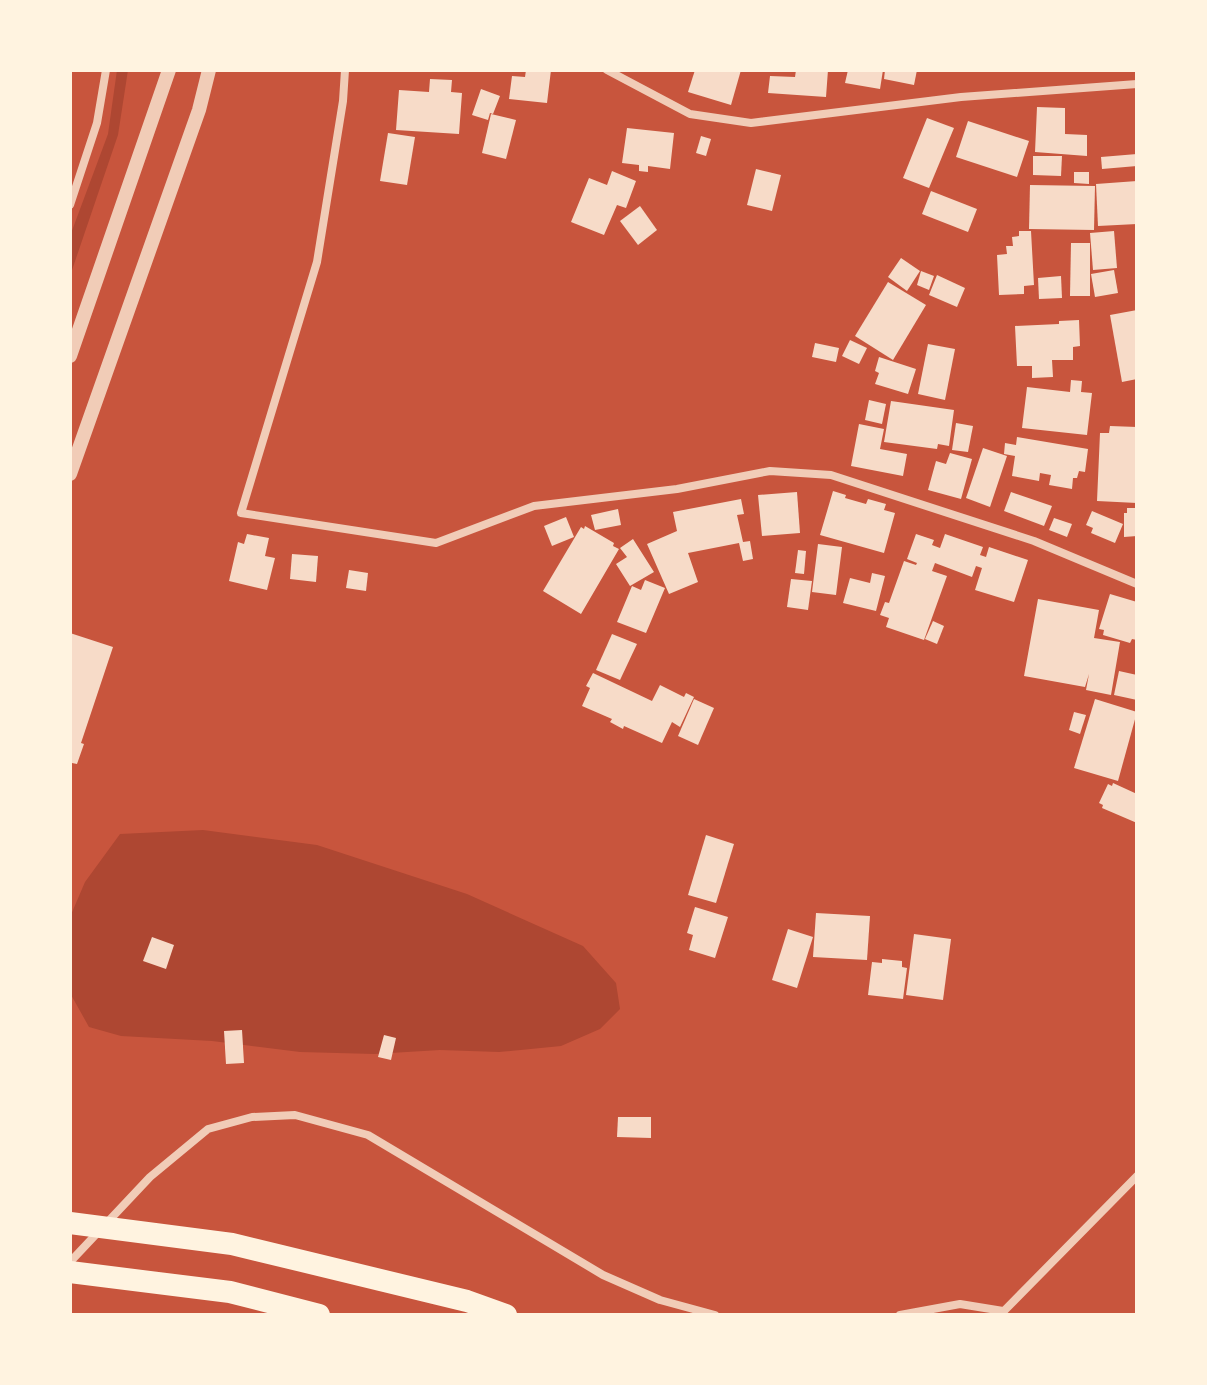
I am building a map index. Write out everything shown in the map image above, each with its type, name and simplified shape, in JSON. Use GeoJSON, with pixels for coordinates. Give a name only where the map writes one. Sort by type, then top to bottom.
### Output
{"type":"FeatureCollection","features":[{"type":"Feature","properties":{"kind":"highway"},"geometry":{"type":"LineString","coordinates":[[70,1223],[232,1244],[467,1301],[506,1315]]}},
{"type":"Feature","properties":{"kind":"highway"},"geometry":{"type":"LineString","coordinates":[[70,1272],[230,1292],[319,1315]]}},
{"type":"Feature","properties":{"kind":"street"},"geometry":{"type":"LineString","coordinates":[[70,205],[97,123],[106,70]]}},
{"type":"Feature","properties":{"kind":"street"},"geometry":{"type":"LineString","coordinates":[[70,356],[169,70]]}},
{"type":"Feature","properties":{"kind":"street"},"geometry":{"type":"LineString","coordinates":[[70,474],[199,110],[209,70]]}},
{"type":"Feature","properties":{"kind":"street"},"geometry":{"type":"LineString","coordinates":[[345,70],[343,101],[317,262],[241,513],[436,543],[534,506],[677,489],[770,471],[831,475],[1034,541],[1137,584]]}},
{"type":"Feature","properties":{"kind":"street"},"geometry":{"type":"LineString","coordinates":[[607,70],[690,114],[751,123],[961,97],[1137,84]]}},
{"type":"Feature","properties":{"kind":"street"},"geometry":{"type":"LineString","coordinates":[[70,1262],[150,1177],[208,1129],[252,1117],[295,1115],[368,1135],[603,1275],[660,1300],[715,1315]]}},
{"type":"Feature","properties":{"kind":"street"},"geometry":{"type":"LineString","coordinates":[[900,1315],[960,1304],[1002,1313],[1137,1176]]}},
{"type":"Feature","properties":{"kind":"shaded area"},"geometry":{"type":"Polygon","coordinates":[[[117,70],[128,70],[118,135],[70,276],[70,236],[108,134],[117,70]]]}},
{"type":"Feature","properties":{"kind":"shaded area"},"geometry":{"type":"Polygon","coordinates":[[[203,830],[317,845],[467,894],[583,946],[616,983],[620,1009],[600,1029],[561,1046],[499,1052],[300,1052],[212,1041],[121,1036],[89,1027],[70,993],[70,917],[85,882],[120,834],[203,830]]]}},
{"type":"Feature","properties":{"kind":"building"},"geometry":{"type":"Polygon","coordinates":[[[526,70],[551,70],[547,103],[509,99],[512,76],[525,77],[526,70]]]}},
{"type":"Feature","properties":{"kind":"building"},"geometry":{"type":"Polygon","coordinates":[[[695,70],[741,70],[731,105],[688,92],[695,70]]]}},
{"type":"Feature","properties":{"kind":"building"},"geometry":{"type":"Polygon","coordinates":[[[796,70],[828,70],[826,97],[768,93],[770,76],[795,77],[796,70]]]}},
{"type":"Feature","properties":{"kind":"building"},"geometry":{"type":"Polygon","coordinates":[[[848,70],[883,70],[880,89],[845,83],[848,70]]]}},
{"type":"Feature","properties":{"kind":"building"},"geometry":{"type":"Polygon","coordinates":[[[885,70],[917,70],[914,85],[884,79],[885,70]]]}},
{"type":"Feature","properties":{"kind":"building"},"geometry":{"type":"Polygon","coordinates":[[[430,79],[452,80],[451,92],[462,93],[459,134],[396,130],[399,90],[429,92],[430,79]]]}},
{"type":"Feature","properties":{"kind":"building"},"geometry":{"type":"Polygon","coordinates":[[[481,89],[500,96],[488,120],[472,115],[481,89]]]}},
{"type":"Feature","properties":{"kind":"building"},"geometry":{"type":"Polygon","coordinates":[[[1037,107],[1065,108],[1065,134],[1087,135],[1087,156],[1035,152],[1037,107]]]}},
{"type":"Feature","properties":{"kind":"building"},"geometry":{"type":"Polygon","coordinates":[[[491,114],[516,120],[506,159],[482,153],[491,114]]]}},
{"type":"Feature","properties":{"kind":"building"},"geometry":{"type":"Polygon","coordinates":[[[927,118],[954,128],[929,188],[903,178],[927,118]]]}},
{"type":"Feature","properties":{"kind":"building"},"geometry":{"type":"Polygon","coordinates":[[[968,121],[1029,141],[1017,177],[956,157],[968,121]]]}},
{"type":"Feature","properties":{"kind":"building"},"geometry":{"type":"Polygon","coordinates":[[[627,128],[674,133],[670,169],[648,166],[648,172],[639,171],[639,165],[622,163],[627,128]]]}},
{"type":"Feature","properties":{"kind":"building"},"geometry":{"type":"Polygon","coordinates":[[[388,133],[415,137],[407,185],[380,181],[388,133]]]}},
{"type":"Feature","properties":{"kind":"building"},"geometry":{"type":"Polygon","coordinates":[[[701,136],[711,139],[706,156],[696,153],[701,136]]]}},
{"type":"Feature","properties":{"kind":"building"},"geometry":{"type":"Polygon","coordinates":[[[1137,154],[1137,166],[1102,169],[1101,157],[1137,154]]]}},
{"type":"Feature","properties":{"kind":"building"},"geometry":{"type":"Polygon","coordinates":[[[1033,156],[1062,156],[1061,176],[1033,175],[1033,156]]]}},
{"type":"Feature","properties":{"kind":"building"},"geometry":{"type":"Polygon","coordinates":[[[756,169],[781,175],[772,211],[747,205],[756,169]]]}},
{"type":"Feature","properties":{"kind":"building"},"geometry":{"type":"Polygon","coordinates":[[[612,171],[636,181],[626,208],[617,205],[604,235],[571,222],[589,178],[607,185],[612,171]]]}},
{"type":"Feature","properties":{"kind":"building"},"geometry":{"type":"Polygon","coordinates":[[[1074,172],[1089,172],[1089,184],[1074,183],[1074,172]]]}},
{"type":"Feature","properties":{"kind":"building"},"geometry":{"type":"Polygon","coordinates":[[[1137,181],[1137,224],[1098,226],[1096,184],[1137,181]]]}},
{"type":"Feature","properties":{"kind":"building"},"geometry":{"type":"Polygon","coordinates":[[[1030,185],[1095,186],[1094,230],[1029,229],[1030,185]]]}},
{"type":"Feature","properties":{"kind":"building"},"geometry":{"type":"Polygon","coordinates":[[[931,191],[977,209],[968,232],[922,214],[931,191]]]}},
{"type":"Feature","properties":{"kind":"building"},"geometry":{"type":"Polygon","coordinates":[[[640,206],[657,230],[638,245],[620,221],[640,206]]]}},
{"type":"Feature","properties":{"kind":"building"},"geometry":{"type":"Polygon","coordinates":[[[1019,231],[1031,231],[1034,285],[1024,286],[1024,294],[999,295],[997,255],[1007,254],[1006,246],[1013,246],[1012,237],[1019,236],[1019,231]]]}},
{"type":"Feature","properties":{"kind":"building"},"geometry":{"type":"Polygon","coordinates":[[[1114,231],[1117,268],[1093,270],[1090,233],[1114,231]]]}},
{"type":"Feature","properties":{"kind":"building"},"geometry":{"type":"Polygon","coordinates":[[[1071,243],[1090,243],[1090,296],[1070,296],[1071,243]]]}},
{"type":"Feature","properties":{"kind":"building"},"geometry":{"type":"Polygon","coordinates":[[[901,258],[920,271],[907,291],[888,277],[901,258]]]}},
{"type":"Feature","properties":{"kind":"building"},"geometry":{"type":"Polygon","coordinates":[[[1114,270],[1118,293],[1095,297],[1091,274],[1114,270]]]}},
{"type":"Feature","properties":{"kind":"building"},"geometry":{"type":"Polygon","coordinates":[[[921,271],[934,276],[929,290],[917,285],[921,271]]]}},
{"type":"Feature","properties":{"kind":"building"},"geometry":{"type":"Polygon","coordinates":[[[937,275],[965,288],[957,307],[929,295],[937,275]]]}},
{"type":"Feature","properties":{"kind":"building"},"geometry":{"type":"Polygon","coordinates":[[[1061,276],[1062,298],[1039,299],[1038,278],[1061,276]]]}},
{"type":"Feature","properties":{"kind":"building"},"geometry":{"type":"Polygon","coordinates":[[[888,282],[926,305],[893,360],[855,336],[888,282]]]}},
{"type":"Feature","properties":{"kind":"building"},"geometry":{"type":"Polygon","coordinates":[[[1137,310],[1137,379],[1122,382],[1110,315],[1137,310]]]}},
{"type":"Feature","properties":{"kind":"building"},"geometry":{"type":"Polygon","coordinates":[[[1079,320],[1080,346],[1073,347],[1073,360],[1052,360],[1053,377],[1032,378],[1032,366],[1017,366],[1015,326],[1079,320]]]}},
{"type":"Feature","properties":{"kind":"building"},"geometry":{"type":"Polygon","coordinates":[[[850,340],[867,348],[859,364],[842,356],[850,340]]]}},
{"type":"Feature","properties":{"kind":"building"},"geometry":{"type":"Polygon","coordinates":[[[815,343],[839,348],[836,362],[812,357],[815,343]]]}},
{"type":"Feature","properties":{"kind":"building"},"geometry":{"type":"Polygon","coordinates":[[[928,344],[955,349],[945,400],[918,394],[928,344]]]}},
{"type":"Feature","properties":{"kind":"building"},"geometry":{"type":"Polygon","coordinates":[[[879,357],[916,369],[908,394],[875,384],[879,357]]]}},
{"type":"Feature","properties":{"kind":"building"},"geometry":{"type":"Polygon","coordinates":[[[1071,380],[1082,381],[1081,392],[1092,393],[1087,435],[1022,428],[1027,387],[1070,392],[1071,380]]]}},
{"type":"Feature","properties":{"kind":"building"},"geometry":{"type":"Polygon","coordinates":[[[869,400],[886,404],[882,424],[865,420],[869,400]]]}},
{"type":"Feature","properties":{"kind":"building"},"geometry":{"type":"Polygon","coordinates":[[[891,401],[954,410],[949,446],[938,444],[937,449],[884,442],[891,401]]]}},
{"type":"Feature","properties":{"kind":"building"},"geometry":{"type":"Polygon","coordinates":[[[956,423],[973,426],[968,452],[952,450],[956,423]]]}},
{"type":"Feature","properties":{"kind":"building"},"geometry":{"type":"Polygon","coordinates":[[[859,424],[884,429],[880,449],[907,454],[903,476],[851,466],[859,424]]]}},
{"type":"Feature","properties":{"kind":"building"},"geometry":{"type":"Polygon","coordinates":[[[1110,426],[1137,427],[1137,503],[1097,501],[1100,433],[1109,433],[1110,426]]]}},
{"type":"Feature","properties":{"kind":"building"},"geometry":{"type":"Polygon","coordinates":[[[1017,437],[1088,449],[1085,472],[1079,471],[1077,478],[1073,478],[1072,489],[1049,485],[1051,475],[1040,473],[1039,481],[1012,476],[1015,456],[1004,454],[1005,443],[1016,445],[1017,437]]]}},
{"type":"Feature","properties":{"kind":"building"},"geometry":{"type":"Polygon","coordinates":[[[983,448],[1007,456],[990,507],[966,498],[983,448]]]}},
{"type":"Feature","properties":{"kind":"building"},"geometry":{"type":"Polygon","coordinates":[[[950,453],[972,459],[961,499],[928,490],[936,461],[946,464],[950,453]]]}},
{"type":"Feature","properties":{"kind":"building"},"geometry":{"type":"Polygon","coordinates":[[[833,491],[866,504],[868,499],[886,504],[884,510],[895,513],[884,553],[820,535],[833,491]]]}},
{"type":"Feature","properties":{"kind":"building"},"geometry":{"type":"Polygon","coordinates":[[[797,492],[800,533],[762,536],[758,495],[797,492]]]}},
{"type":"Feature","properties":{"kind":"building"},"geometry":{"type":"Polygon","coordinates":[[[1011,492],[1052,506],[1044,526],[1004,511],[1011,492]]]}},
{"type":"Feature","properties":{"kind":"building"},"geometry":{"type":"Polygon","coordinates":[[[741,499],[744,514],[737,515],[743,542],[750,541],[753,559],[743,561],[739,543],[688,553],[698,582],[669,594],[647,544],[677,531],[673,512],[741,499]]]}},
{"type":"Feature","properties":{"kind":"building"},"geometry":{"type":"Polygon","coordinates":[[[1127,508],[1137,508],[1137,536],[1124,537],[1124,513],[1127,513],[1127,508]]]}},
{"type":"Feature","properties":{"kind":"building"},"geometry":{"type":"Polygon","coordinates":[[[618,509],[621,525],[595,530],[591,515],[618,509]]]}},
{"type":"Feature","properties":{"kind":"building"},"geometry":{"type":"Polygon","coordinates":[[[1092,511],[1123,524],[1115,543],[1091,533],[1093,528],[1086,525],[1092,511]]]}},
{"type":"Feature","properties":{"kind":"building"},"geometry":{"type":"Polygon","coordinates":[[[566,517],[574,537],[552,546],[544,526],[566,517]]]}},
{"type":"Feature","properties":{"kind":"building"},"geometry":{"type":"Polygon","coordinates":[[[1054,518],[1072,524],[1067,537],[1049,530],[1054,518]]]}},
{"type":"Feature","properties":{"kind":"building"},"geometry":{"type":"Polygon","coordinates":[[[585,526],[619,549],[581,614],[543,591],[581,527],[584,529],[585,526]]]}},
{"type":"Feature","properties":{"kind":"building"},"geometry":{"type":"Polygon","coordinates":[[[247,534],[269,538],[265,556],[275,558],[267,590],[229,581],[238,542],[244,544],[247,534]]]}},
{"type":"Feature","properties":{"kind":"building"},"geometry":{"type":"Polygon","coordinates":[[[916,534],[934,540],[932,545],[940,548],[945,534],[983,547],[980,555],[986,557],[989,547],[1028,560],[1014,602],[975,590],[982,568],[976,566],[972,577],[935,563],[932,571],[947,576],[924,640],[886,627],[889,618],[880,615],[885,602],[889,603],[904,561],[917,563],[907,559],[916,534]]]}},
{"type":"Feature","properties":{"kind":"building"},"geometry":{"type":"Polygon","coordinates":[[[633,539],[654,572],[630,586],[616,564],[627,557],[620,548],[633,539]]]}},
{"type":"Feature","properties":{"kind":"building"},"geometry":{"type":"Polygon","coordinates":[[[818,544],[842,547],[836,595],[812,592],[818,544]]]}},
{"type":"Feature","properties":{"kind":"building"},"geometry":{"type":"Polygon","coordinates":[[[798,550],[806,551],[804,574],[795,573],[798,550]]]}},
{"type":"Feature","properties":{"kind":"building"},"geometry":{"type":"Polygon","coordinates":[[[292,554],[318,556],[316,582],[290,579],[292,554]]]}},
{"type":"Feature","properties":{"kind":"building"},"geometry":{"type":"Polygon","coordinates":[[[349,570],[368,573],[366,591],[346,588],[349,570]]]}},
{"type":"Feature","properties":{"kind":"building"},"geometry":{"type":"Polygon","coordinates":[[[872,573],[885,576],[876,611],[843,603],[850,578],[870,583],[872,573]]]}},
{"type":"Feature","properties":{"kind":"building"},"geometry":{"type":"Polygon","coordinates":[[[791,579],[812,581],[808,610],[787,607],[791,579]]]}},
{"type":"Feature","properties":{"kind":"building"},"geometry":{"type":"Polygon","coordinates":[[[645,580],[665,588],[646,633],[617,622],[632,586],[641,590],[645,580]]]}},
{"type":"Feature","properties":{"kind":"building"},"geometry":{"type":"Polygon","coordinates":[[[1110,594],[1137,602],[1137,640],[1132,639],[1130,643],[1103,635],[1104,630],[1099,629],[1110,594]]]}},
{"type":"Feature","properties":{"kind":"building"},"geometry":{"type":"Polygon","coordinates":[[[1038,599],[1099,610],[1094,638],[1120,642],[1111,695],[1086,690],[1089,674],[1085,687],[1024,676],[1038,599]]]}},
{"type":"Feature","properties":{"kind":"building"},"geometry":{"type":"Polygon","coordinates":[[[933,621],[944,626],[937,644],[925,639],[933,621]]]}},
{"type":"Feature","properties":{"kind":"building"},"geometry":{"type":"Polygon","coordinates":[[[70,633],[113,647],[77,764],[72,763],[70,768],[70,633]]]}},
{"type":"Feature","properties":{"kind":"building"},"geometry":{"type":"Polygon","coordinates":[[[612,634],[637,644],[620,680],[596,670],[612,634]]]}},
{"type":"Feature","properties":{"kind":"building"},"geometry":{"type":"Polygon","coordinates":[[[1119,671],[1137,675],[1137,700],[1114,695],[1119,671]]]}},
{"type":"Feature","properties":{"kind":"building"},"geometry":{"type":"Polygon","coordinates":[[[593,673],[652,701],[660,685],[684,697],[686,693],[694,697],[680,727],[672,722],[662,743],[624,726],[623,729],[610,722],[612,719],[582,706],[590,688],[586,686],[593,673]]]}},
{"type":"Feature","properties":{"kind":"building"},"geometry":{"type":"Polygon","coordinates":[[[694,699],[714,708],[698,745],[678,736],[694,699]]]}},
{"type":"Feature","properties":{"kind":"building"},"geometry":{"type":"Polygon","coordinates":[[[1095,699],[1137,712],[1118,781],[1074,768],[1095,699]]]}},
{"type":"Feature","properties":{"kind":"building"},"geometry":{"type":"Polygon","coordinates":[[[1074,712],[1086,715],[1080,734],[1069,730],[1074,712]]]}},
{"type":"Feature","properties":{"kind":"building"},"geometry":{"type":"Polygon","coordinates":[[[1113,783],[1137,794],[1137,823],[1102,808],[1103,805],[1099,803],[1108,784],[1112,786],[1113,783]]]}},
{"type":"Feature","properties":{"kind":"building"},"geometry":{"type":"Polygon","coordinates":[[[706,835],[734,844],[716,903],[688,895],[706,835]]]}},
{"type":"Feature","properties":{"kind":"building"},"geometry":{"type":"Polygon","coordinates":[[[695,907],[728,917],[715,958],[689,950],[693,935],[687,933],[695,907]]]}},
{"type":"Feature","properties":{"kind":"building"},"geometry":{"type":"Polygon","coordinates":[[[816,913],[870,916],[867,960],[813,957],[816,913]]]}},
{"type":"Feature","properties":{"kind":"building"},"geometry":{"type":"Polygon","coordinates":[[[788,929],[813,937],[797,988],[772,980],[788,929]]]}},
{"type":"Feature","properties":{"kind":"building"},"geometry":{"type":"Polygon","coordinates":[[[914,934],[951,939],[943,1000],[906,995],[914,934]]]}},
{"type":"Feature","properties":{"kind":"building"},"geometry":{"type":"Polygon","coordinates":[[[152,937],[174,945],[166,969],[143,961],[152,937]]]}},
{"type":"Feature","properties":{"kind":"building"},"geometry":{"type":"Polygon","coordinates":[[[882,959],[902,961],[902,967],[907,968],[903,999],[868,995],[872,962],[882,963],[882,959]]]}},
{"type":"Feature","properties":{"kind":"building"},"geometry":{"type":"Polygon","coordinates":[[[242,1030],[244,1063],[226,1064],[224,1031],[242,1030]]]}},
{"type":"Feature","properties":{"kind":"building"},"geometry":{"type":"Polygon","coordinates":[[[384,1035],[396,1038],[391,1060],[378,1057],[384,1035]]]}},
{"type":"Feature","properties":{"kind":"building"},"geometry":{"type":"Polygon","coordinates":[[[618,1117],[651,1117],[651,1138],[617,1137],[618,1117]]]}}]}
